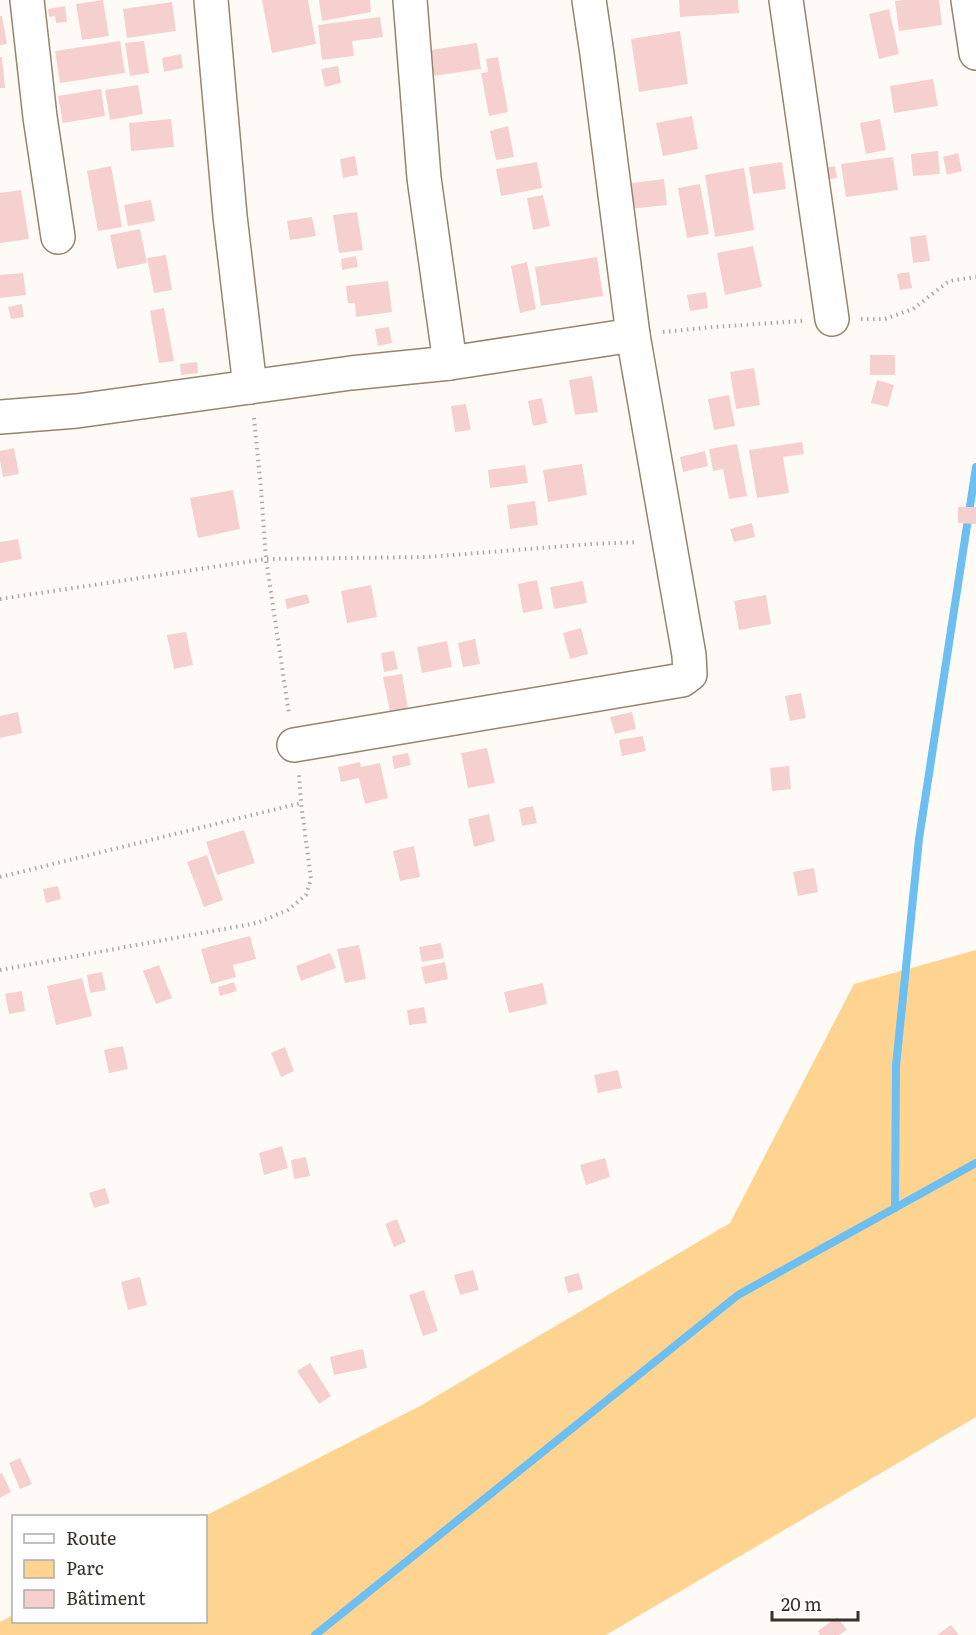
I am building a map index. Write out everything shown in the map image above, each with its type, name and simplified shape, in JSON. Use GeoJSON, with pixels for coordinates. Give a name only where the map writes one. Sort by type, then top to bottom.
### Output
{"type":"FeatureCollection","features":[{"type":"Feature","properties":{"kind":"street"},"geometry":{"type":"LineString","coordinates":[[27,0],[40,117],[58,237]]}},
{"type":"Feature","properties":{"kind":"street"},"geometry":{"type":"LineString","coordinates":[[211,0],[230,216],[250,387]]}},
{"type":"Feature","properties":{"kind":"street"},"geometry":{"type":"LineString","coordinates":[[410,0],[424,178],[450,363]]}},
{"type":"Feature","properties":{"kind":"street"},"geometry":{"type":"LineString","coordinates":[[294,745],[682,680],[690,674],[689,656],[633,335],[589,0]]}},
{"type":"Feature","properties":{"kind":"street"},"geometry":{"type":"LineString","coordinates":[[786,0],[832,320]]}},
{"type":"Feature","properties":{"kind":"street"},"geometry":{"type":"LineString","coordinates":[[968,0],[976,53]]}},
{"type":"Feature","properties":{"kind":"street"},"geometry":{"type":"LineString","coordinates":[[0,417],[77,411],[351,373],[450,363],[633,335]]}},
{"type":"Feature","properties":{"kind":"path"},"geometry":{"type":"LineString","coordinates":[[0,970],[257,923],[288,910],[306,895],[311,879],[299,778],[266,559],[250,387]]}},
{"type":"Feature","properties":{"kind":"path"},"geometry":{"type":"LineString","coordinates":[[0,599],[266,559],[427,557],[592,544],[669,541]]}},
{"type":"Feature","properties":{"kind":"path"},"geometry":{"type":"LineString","coordinates":[[0,877],[301,803]]}},
{"type":"Feature","properties":{"kind":"green space"},"geometry":{"type":"Polygon","coordinates":[[[976,950],[976,1417],[606,1635],[0,1635],[0,1622],[12,1616],[12,1623],[207,1623],[207,1515],[420,1406],[730,1223],[854,984],[976,950]]]}},
{"type":"Feature","properties":{"kind":"building"},"geometry":{"type":"Polygon","coordinates":[[[103,0],[109,36],[82,40],[76,4],[103,0]]]}},
{"type":"Feature","properties":{"kind":"building"},"geometry":{"type":"Polygon","coordinates":[[[262,0],[308,0],[316,44],[272,53],[262,0]]]}},
{"type":"Feature","properties":{"kind":"building"},"geometry":{"type":"Polygon","coordinates":[[[319,0],[370,0],[371,12],[322,21],[319,0]]]}},
{"type":"Feature","properties":{"kind":"building"},"geometry":{"type":"Polygon","coordinates":[[[679,0],[738,0],[739,13],[680,17],[679,0]]]}},
{"type":"Feature","properties":{"kind":"building"},"geometry":{"type":"Polygon","coordinates":[[[939,0],[942,25],[899,31],[895,1],[939,0]]]}},
{"type":"Feature","properties":{"kind":"building"},"geometry":{"type":"Polygon","coordinates":[[[172,2],[176,31],[127,38],[123,9],[172,2]]]}},
{"type":"Feature","properties":{"kind":"building"},"geometry":{"type":"Polygon","coordinates":[[[65,6],[67,22],[56,23],[55,16],[49,17],[48,9],[65,6]]]}},
{"type":"Feature","properties":{"kind":"building"},"geometry":{"type":"Polygon","coordinates":[[[889,9],[899,54],[879,59],[869,14],[889,9]]]}},
{"type":"Feature","properties":{"kind":"building"},"geometry":{"type":"Polygon","coordinates":[[[0,16],[2,16],[7,44],[0,45],[0,16]]]}},
{"type":"Feature","properties":{"kind":"building"},"geometry":{"type":"Polygon","coordinates":[[[380,17],[383,37],[352,41],[354,56],[322,60],[318,25],[380,17]]]}},
{"type":"Feature","properties":{"kind":"building"},"geometry":{"type":"Polygon","coordinates":[[[680,31],[688,84],[639,92],[631,39],[680,31]]]}},
{"type":"Feature","properties":{"kind":"building"},"geometry":{"type":"Polygon","coordinates":[[[120,41],[125,73],[60,83],[55,51],[120,41]]]}},
{"type":"Feature","properties":{"kind":"building"},"geometry":{"type":"Polygon","coordinates":[[[144,41],[149,73],[130,76],[125,43],[144,41]]]}},
{"type":"Feature","properties":{"kind":"building"},"geometry":{"type":"Polygon","coordinates":[[[477,43],[481,69],[427,77],[424,51],[477,43]]]}},
{"type":"Feature","properties":{"kind":"building"},"geometry":{"type":"Polygon","coordinates":[[[181,54],[183,68],[164,72],[162,58],[181,54]]]}},
{"type":"Feature","properties":{"kind":"building"},"geometry":{"type":"Polygon","coordinates":[[[0,57],[2,57],[5,88],[0,88],[0,57]]]}},
{"type":"Feature","properties":{"kind":"building"},"geometry":{"type":"Polygon","coordinates":[[[498,57],[508,112],[489,116],[481,73],[488,72],[486,59],[498,57]]]}},
{"type":"Feature","properties":{"kind":"building"},"geometry":{"type":"Polygon","coordinates":[[[338,66],[341,83],[325,87],[321,69],[338,66]]]}},
{"type":"Feature","properties":{"kind":"building"},"geometry":{"type":"Polygon","coordinates":[[[933,79],[938,106],[894,113],[890,86],[933,79]]]}},
{"type":"Feature","properties":{"kind":"building"},"geometry":{"type":"Polygon","coordinates":[[[138,85],[143,114],[110,120],[105,90],[138,85]]]}},
{"type":"Feature","properties":{"kind":"building"},"geometry":{"type":"Polygon","coordinates":[[[101,89],[105,116],[63,123],[58,96],[101,89]]]}},
{"type":"Feature","properties":{"kind":"building"},"geometry":{"type":"Polygon","coordinates":[[[692,116],[698,149],[663,156],[656,123],[692,116]]]}},
{"type":"Feature","properties":{"kind":"building"},"geometry":{"type":"Polygon","coordinates":[[[171,119],[174,147],[131,151],[129,123],[171,119]]]}},
{"type":"Feature","properties":{"kind":"building"},"geometry":{"type":"Polygon","coordinates":[[[880,119],[886,150],[866,154],[860,123],[880,119]]]}},
{"type":"Feature","properties":{"kind":"building"},"geometry":{"type":"Polygon","coordinates":[[[508,126],[514,157],[496,160],[490,131],[508,126]]]}},
{"type":"Feature","properties":{"kind":"building"},"geometry":{"type":"Polygon","coordinates":[[[938,151],[940,174],[913,176],[911,154],[938,151]]]}},
{"type":"Feature","properties":{"kind":"building"},"geometry":{"type":"Polygon","coordinates":[[[958,153],[962,171],[947,175],[943,157],[958,153]]]}},
{"type":"Feature","properties":{"kind":"building"},"geometry":{"type":"Polygon","coordinates":[[[355,156],[358,175],[343,178],[340,159],[355,156]]]}},
{"type":"Feature","properties":{"kind":"building"},"geometry":{"type":"Polygon","coordinates":[[[893,157],[898,190],[846,197],[841,164],[893,157]]]}},
{"type":"Feature","properties":{"kind":"building"},"geometry":{"type":"Polygon","coordinates":[[[537,162],[542,188],[501,196],[496,169],[537,162]]]}},
{"type":"Feature","properties":{"kind":"building"},"geometry":{"type":"Polygon","coordinates":[[[782,162],[786,189],[753,194],[749,167],[782,162]]]}},
{"type":"Feature","properties":{"kind":"building"},"geometry":{"type":"Polygon","coordinates":[[[111,166],[122,227],[98,231],[87,171],[111,166]]]}},
{"type":"Feature","properties":{"kind":"building"},"geometry":{"type":"Polygon","coordinates":[[[835,166],[837,178],[818,181],[816,169],[835,166]]]}},
{"type":"Feature","properties":{"kind":"building"},"geometry":{"type":"Polygon","coordinates":[[[744,168],[754,230],[715,237],[705,175],[744,168]]]}},
{"type":"Feature","properties":{"kind":"building"},"geometry":{"type":"Polygon","coordinates":[[[664,179],[667,205],[628,209],[625,184],[664,179]]]}},
{"type":"Feature","properties":{"kind":"building"},"geometry":{"type":"Polygon","coordinates":[[[700,184],[709,234],[687,238],[678,188],[700,184]]]}},
{"type":"Feature","properties":{"kind":"building"},"geometry":{"type":"Polygon","coordinates":[[[21,190],[29,239],[0,243],[0,193],[21,190]]]}},
{"type":"Feature","properties":{"kind":"building"},"geometry":{"type":"Polygon","coordinates":[[[543,195],[550,226],[533,230],[527,198],[543,195]]]}},
{"type":"Feature","properties":{"kind":"building"},"geometry":{"type":"Polygon","coordinates":[[[151,200],[155,221],[128,226],[124,205],[151,200]]]}},
{"type":"Feature","properties":{"kind":"building"},"geometry":{"type":"Polygon","coordinates":[[[357,212],[363,250],[339,253],[333,215],[357,212]]]}},
{"type":"Feature","properties":{"kind":"building"},"geometry":{"type":"Polygon","coordinates":[[[312,217],[316,236],[290,240],[287,221],[312,217]]]}},
{"type":"Feature","properties":{"kind":"building"},"geometry":{"type":"Polygon","coordinates":[[[140,229],[147,263],[117,269],[110,235],[140,229]]]}},
{"type":"Feature","properties":{"kind":"building"},"geometry":{"type":"Polygon","coordinates":[[[926,235],[930,261],[913,263],[910,237],[926,235]]]}},
{"type":"Feature","properties":{"kind":"building"},"geometry":{"type":"Polygon","coordinates":[[[753,246],[762,287],[725,295],[717,253],[753,246]]]}},
{"type":"Feature","properties":{"kind":"building"},"geometry":{"type":"Polygon","coordinates":[[[166,255],[172,290],[154,293],[147,258],[166,255]]]}},
{"type":"Feature","properties":{"kind":"building"},"geometry":{"type":"Polygon","coordinates":[[[356,256],[358,267],[342,270],[341,259],[356,256]]]}},
{"type":"Feature","properties":{"kind":"building"},"geometry":{"type":"Polygon","coordinates":[[[597,257],[603,296],[541,306],[535,267],[597,257]]]}},
{"type":"Feature","properties":{"kind":"building"},"geometry":{"type":"Polygon","coordinates":[[[527,262],[536,309],[520,313],[511,266],[527,262]]]}},
{"type":"Feature","properties":{"kind":"building"},"geometry":{"type":"Polygon","coordinates":[[[909,272],[912,288],[900,290],[897,274],[909,272]]]}},
{"type":"Feature","properties":{"kind":"building"},"geometry":{"type":"Polygon","coordinates":[[[23,273],[26,295],[0,298],[0,275],[23,273]]]}},
{"type":"Feature","properties":{"kind":"building"},"geometry":{"type":"Polygon","coordinates":[[[388,281],[392,312],[356,317],[355,303],[348,303],[346,286],[388,281]]]}},
{"type":"Feature","properties":{"kind":"building"},"geometry":{"type":"Polygon","coordinates":[[[706,292],[708,308],[690,311],[687,295],[706,292]]]}},
{"type":"Feature","properties":{"kind":"building"},"geometry":{"type":"Polygon","coordinates":[[[22,304],[24,317],[11,319],[8,307],[22,304]]]}},
{"type":"Feature","properties":{"kind":"building"},"geometry":{"type":"Polygon","coordinates":[[[164,308],[174,361],[159,363],[150,311],[164,308]]]}},
{"type":"Feature","properties":{"kind":"building"},"geometry":{"type":"Polygon","coordinates":[[[389,327],[392,343],[378,346],[375,329],[389,327]]]}},
{"type":"Feature","properties":{"kind":"building"},"geometry":{"type":"Polygon","coordinates":[[[870,355],[895,355],[895,375],[870,375],[870,355]]]}},
{"type":"Feature","properties":{"kind":"building"},"geometry":{"type":"Polygon","coordinates":[[[197,362],[198,373],[181,375],[180,364],[197,362]]]}},
{"type":"Feature","properties":{"kind":"building"},"geometry":{"type":"Polygon","coordinates":[[[754,368],[760,405],[736,409],[730,372],[754,368]]]}},
{"type":"Feature","properties":{"kind":"building"},"geometry":{"type":"Polygon","coordinates":[[[592,376],[598,412],[575,415],[569,380],[592,376]]]}},
{"type":"Feature","properties":{"kind":"building"},"geometry":{"type":"Polygon","coordinates":[[[877,380],[894,385],[888,407],[871,403],[877,380]]]}},
{"type":"Feature","properties":{"kind":"building"},"geometry":{"type":"Polygon","coordinates":[[[729,395],[735,426],[714,430],[708,399],[729,395]]]}},
{"type":"Feature","properties":{"kind":"building"},"geometry":{"type":"Polygon","coordinates":[[[542,398],[547,423],[533,426],[528,401],[542,398]]]}},
{"type":"Feature","properties":{"kind":"building"},"geometry":{"type":"Polygon","coordinates":[[[466,404],[471,430],[455,432],[451,406],[466,404]]]}},
{"type":"Feature","properties":{"kind":"building"},"geometry":{"type":"Polygon","coordinates":[[[802,442],[804,454],[783,457],[789,493],[757,498],[749,450],[802,442]]]}},
{"type":"Feature","properties":{"kind":"building"},"geometry":{"type":"Polygon","coordinates":[[[737,444],[747,496],[729,499],[723,469],[713,471],[709,449],[737,444]]]}},
{"type":"Feature","properties":{"kind":"building"},"geometry":{"type":"Polygon","coordinates":[[[14,448],[19,474],[3,477],[0,451],[14,448]]]}},
{"type":"Feature","properties":{"kind":"building"},"geometry":{"type":"Polygon","coordinates":[[[705,451],[708,466],[683,472],[680,457],[705,451]]]}},
{"type":"Feature","properties":{"kind":"building"},"geometry":{"type":"Polygon","coordinates":[[[582,464],[587,495],[548,502],[543,470],[582,464]]]}},
{"type":"Feature","properties":{"kind":"building"},"geometry":{"type":"Polygon","coordinates":[[[525,465],[528,483],[490,488],[488,470],[525,465]]]}},
{"type":"Feature","properties":{"kind":"building"},"geometry":{"type":"Polygon","coordinates":[[[233,490],[240,529],[198,538],[190,498],[233,490]]]}},
{"type":"Feature","properties":{"kind":"building"},"geometry":{"type":"Polygon","coordinates":[[[535,501],[538,525],[510,529],[507,505],[535,501]]]}},
{"type":"Feature","properties":{"kind":"building"},"geometry":{"type":"Polygon","coordinates":[[[958,507],[976,507],[976,524],[958,523],[958,507]]]}},
{"type":"Feature","properties":{"kind":"building"},"geometry":{"type":"Polygon","coordinates":[[[752,523],[755,537],[734,542],[730,529],[752,523]]]}},
{"type":"Feature","properties":{"kind":"building"},"geometry":{"type":"Polygon","coordinates":[[[18,539],[22,559],[0,563],[0,542],[18,539]]]}},
{"type":"Feature","properties":{"kind":"building"},"geometry":{"type":"Polygon","coordinates":[[[537,580],[543,609],[523,613],[518,584],[537,580]]]}},
{"type":"Feature","properties":{"kind":"building"},"geometry":{"type":"Polygon","coordinates":[[[583,581],[587,603],[554,609],[550,587],[583,581]]]}},
{"type":"Feature","properties":{"kind":"building"},"geometry":{"type":"Polygon","coordinates":[[[371,585],[377,617],[347,623],[341,591],[371,585]]]}},
{"type":"Feature","properties":{"kind":"building"},"geometry":{"type":"Polygon","coordinates":[[[307,594],[310,603],[287,609],[285,599],[307,594]]]}},
{"type":"Feature","properties":{"kind":"building"},"geometry":{"type":"Polygon","coordinates":[[[766,595],[771,624],[739,630],[734,601],[766,595]]]}},
{"type":"Feature","properties":{"kind":"building"},"geometry":{"type":"Polygon","coordinates":[[[581,628],[588,654],[570,659],[563,633],[581,628]]]}},
{"type":"Feature","properties":{"kind":"building"},"geometry":{"type":"Polygon","coordinates":[[[186,632],[193,665],[174,669],[167,635],[186,632]]]}},
{"type":"Feature","properties":{"kind":"building"},"geometry":{"type":"Polygon","coordinates":[[[475,639],[480,664],[463,667],[458,643],[475,639]]]}},
{"type":"Feature","properties":{"kind":"building"},"geometry":{"type":"Polygon","coordinates":[[[447,641],[452,667],[422,673],[417,647],[447,641]]]}},
{"type":"Feature","properties":{"kind":"building"},"geometry":{"type":"Polygon","coordinates":[[[394,651],[398,669],[384,672],[381,653],[394,651]]]}},
{"type":"Feature","properties":{"kind":"building"},"geometry":{"type":"Polygon","coordinates":[[[402,674],[408,709],[390,712],[383,677],[402,674]]]}},
{"type":"Feature","properties":{"kind":"building"},"geometry":{"type":"Polygon","coordinates":[[[801,693],[806,718],[790,721],[785,696],[801,693]]]}},
{"type":"Feature","properties":{"kind":"building"},"geometry":{"type":"Polygon","coordinates":[[[18,712],[22,733],[0,738],[0,716],[18,712]]]}},
{"type":"Feature","properties":{"kind":"building"},"geometry":{"type":"Polygon","coordinates":[[[632,712],[636,729],[615,734],[610,717],[632,712]]]}},
{"type":"Feature","properties":{"kind":"building"},"geometry":{"type":"Polygon","coordinates":[[[643,736],[646,751],[622,756],[619,740],[643,736]]]}},
{"type":"Feature","properties":{"kind":"building"},"geometry":{"type":"Polygon","coordinates":[[[487,748],[495,783],[468,788],[461,753],[487,748]]]}},
{"type":"Feature","properties":{"kind":"building"},"geometry":{"type":"Polygon","coordinates":[[[408,753],[411,765],[394,769],[392,756],[408,753]]]}},
{"type":"Feature","properties":{"kind":"building"},"geometry":{"type":"Polygon","coordinates":[[[360,762],[361,767],[380,763],[388,798],[365,804],[359,778],[341,782],[338,767],[360,762]]]}},
{"type":"Feature","properties":{"kind":"building"},"geometry":{"type":"Polygon","coordinates":[[[789,766],[791,789],[772,791],[770,768],[789,766]]]}},
{"type":"Feature","properties":{"kind":"building"},"geometry":{"type":"Polygon","coordinates":[[[533,806],[537,823],[522,826],[519,809],[533,806]]]}},
{"type":"Feature","properties":{"kind":"building"},"geometry":{"type":"Polygon","coordinates":[[[489,814],[495,841],[474,847],[468,819],[489,814]]]}},
{"type":"Feature","properties":{"kind":"building"},"geometry":{"type":"Polygon","coordinates":[[[244,830],[255,863],[217,875],[206,842],[244,830]]]}},
{"type":"Feature","properties":{"kind":"building"},"geometry":{"type":"Polygon","coordinates":[[[414,846],[420,877],[400,881],[393,851],[414,846]]]}},
{"type":"Feature","properties":{"kind":"building"},"geometry":{"type":"Polygon","coordinates":[[[207,855],[223,900],[204,907],[187,862],[207,855]]]}},
{"type":"Feature","properties":{"kind":"building"},"geometry":{"type":"Polygon","coordinates":[[[814,868],[818,892],[798,896],[793,872],[814,868]]]}},
{"type":"Feature","properties":{"kind":"building"},"geometry":{"type":"Polygon","coordinates":[[[58,886],[61,899],[46,903],[43,889],[58,886]]]}},
{"type":"Feature","properties":{"kind":"building"},"geometry":{"type":"Polygon","coordinates":[[[250,936],[256,959],[233,965],[236,977],[211,984],[201,949],[250,936]]]}},
{"type":"Feature","properties":{"kind":"building"},"geometry":{"type":"Polygon","coordinates":[[[441,943],[444,958],[422,962],[419,947],[441,943]]]}},
{"type":"Feature","properties":{"kind":"building"},"geometry":{"type":"Polygon","coordinates":[[[359,945],[366,979],[345,983],[337,949],[359,945]]]}},
{"type":"Feature","properties":{"kind":"building"},"geometry":{"type":"Polygon","coordinates":[[[330,953],[336,968],[301,981],[296,966],[330,953]]]}},
{"type":"Feature","properties":{"kind":"building"},"geometry":{"type":"Polygon","coordinates":[[[445,962],[448,979],[425,984],[421,967],[445,962]]]}},
{"type":"Feature","properties":{"kind":"building"},"geometry":{"type":"Polygon","coordinates":[[[159,965],[172,998],[156,1004],[143,971],[159,965]]]}},
{"type":"Feature","properties":{"kind":"building"},"geometry":{"type":"Polygon","coordinates":[[[102,972],[106,990],[90,993],[87,975],[102,972]]]}},
{"type":"Feature","properties":{"kind":"building"},"geometry":{"type":"Polygon","coordinates":[[[82,978],[92,1016],[56,1025],[47,986],[82,978]]]}},
{"type":"Feature","properties":{"kind":"building"},"geometry":{"type":"Polygon","coordinates":[[[234,982],[237,991],[220,996],[218,987],[234,982]]]}},
{"type":"Feature","properties":{"kind":"building"},"geometry":{"type":"Polygon","coordinates":[[[543,983],[547,1004],[509,1013],[504,992],[543,983]]]}},
{"type":"Feature","properties":{"kind":"building"},"geometry":{"type":"Polygon","coordinates":[[[22,991],[25,1011],[9,1014],[5,994],[22,991]]]}},
{"type":"Feature","properties":{"kind":"building"},"geometry":{"type":"Polygon","coordinates":[[[424,1007],[427,1023],[409,1025],[407,1010],[424,1007]]]}},
{"type":"Feature","properties":{"kind":"building"},"geometry":{"type":"Polygon","coordinates":[[[123,1046],[128,1069],[109,1073],[104,1050],[123,1046]]]}},
{"type":"Feature","properties":{"kind":"building"},"geometry":{"type":"Polygon","coordinates":[[[285,1047],[294,1071],[281,1077],[271,1053],[285,1047]]]}},
{"type":"Feature","properties":{"kind":"building"},"geometry":{"type":"Polygon","coordinates":[[[618,1070],[622,1088],[598,1093],[594,1075],[618,1070]]]}},
{"type":"Feature","properties":{"kind":"building"},"geometry":{"type":"Polygon","coordinates":[[[282,1146],[288,1168],[264,1175],[259,1153],[282,1146]]]}},
{"type":"Feature","properties":{"kind":"building"},"geometry":{"type":"Polygon","coordinates":[[[306,1157],[310,1176],[294,1179],[291,1160],[306,1157]]]}},
{"type":"Feature","properties":{"kind":"building"},"geometry":{"type":"Polygon","coordinates":[[[605,1158],[610,1177],[586,1185],[580,1165],[605,1158]]]}},
{"type":"Feature","properties":{"kind":"building"},"geometry":{"type":"Polygon","coordinates":[[[105,1188],[110,1203],[94,1208],[89,1193],[105,1188]]]}},
{"type":"Feature","properties":{"kind":"building"},"geometry":{"type":"Polygon","coordinates":[[[397,1219],[406,1242],[394,1247],[385,1224],[397,1219]]]}},
{"type":"Feature","properties":{"kind":"building"},"geometry":{"type":"Polygon","coordinates":[[[473,1270],[479,1290],[460,1295],[454,1275],[473,1270]]]}},
{"type":"Feature","properties":{"kind":"building"},"geometry":{"type":"Polygon","coordinates":[[[579,1273],[583,1289],[568,1293],[564,1277],[579,1273]]]}},
{"type":"Feature","properties":{"kind":"building"},"geometry":{"type":"Polygon","coordinates":[[[140,1277],[147,1305],[128,1310],[121,1282],[140,1277]]]}},
{"type":"Feature","properties":{"kind":"building"},"geometry":{"type":"Polygon","coordinates":[[[424,1290],[438,1331],[423,1336],[409,1295],[424,1290]]]}},
{"type":"Feature","properties":{"kind":"building"},"geometry":{"type":"Polygon","coordinates":[[[363,1349],[367,1368],[334,1375],[330,1357],[363,1349]]]}},
{"type":"Feature","properties":{"kind":"building"},"geometry":{"type":"Polygon","coordinates":[[[310,1363],[331,1396],[319,1404],[297,1371],[310,1363]]]}},
{"type":"Feature","properties":{"kind":"building"},"geometry":{"type":"Polygon","coordinates":[[[20,1458],[32,1484],[20,1489],[9,1463],[20,1458]]]}},
{"type":"Feature","properties":{"kind":"building"},"geometry":{"type":"Polygon","coordinates":[[[2,1473],[11,1492],[0,1498],[0,1474],[2,1473]]]}},
{"type":"Feature","properties":{"kind":"building"},"geometry":{"type":"Polygon","coordinates":[[[837,1617],[847,1630],[839,1635],[820,1635],[818,1631],[837,1617]]]}},
{"type":"Feature","properties":{"kind":"building"},"geometry":{"type":"Polygon","coordinates":[[[951,1625],[959,1635],[937,1635],[951,1625]]]}},
{"type":"Feature","properties":{"kind":"waterway"},"geometry":{"type":"LineString","coordinates":[[895,1208],[896,1066],[919,839],[976,467]]}},
{"type":"Feature","properties":{"kind":"waterway"},"geometry":{"type":"LineString","coordinates":[[315,1635],[738,1295],[976,1163]]}}]}
